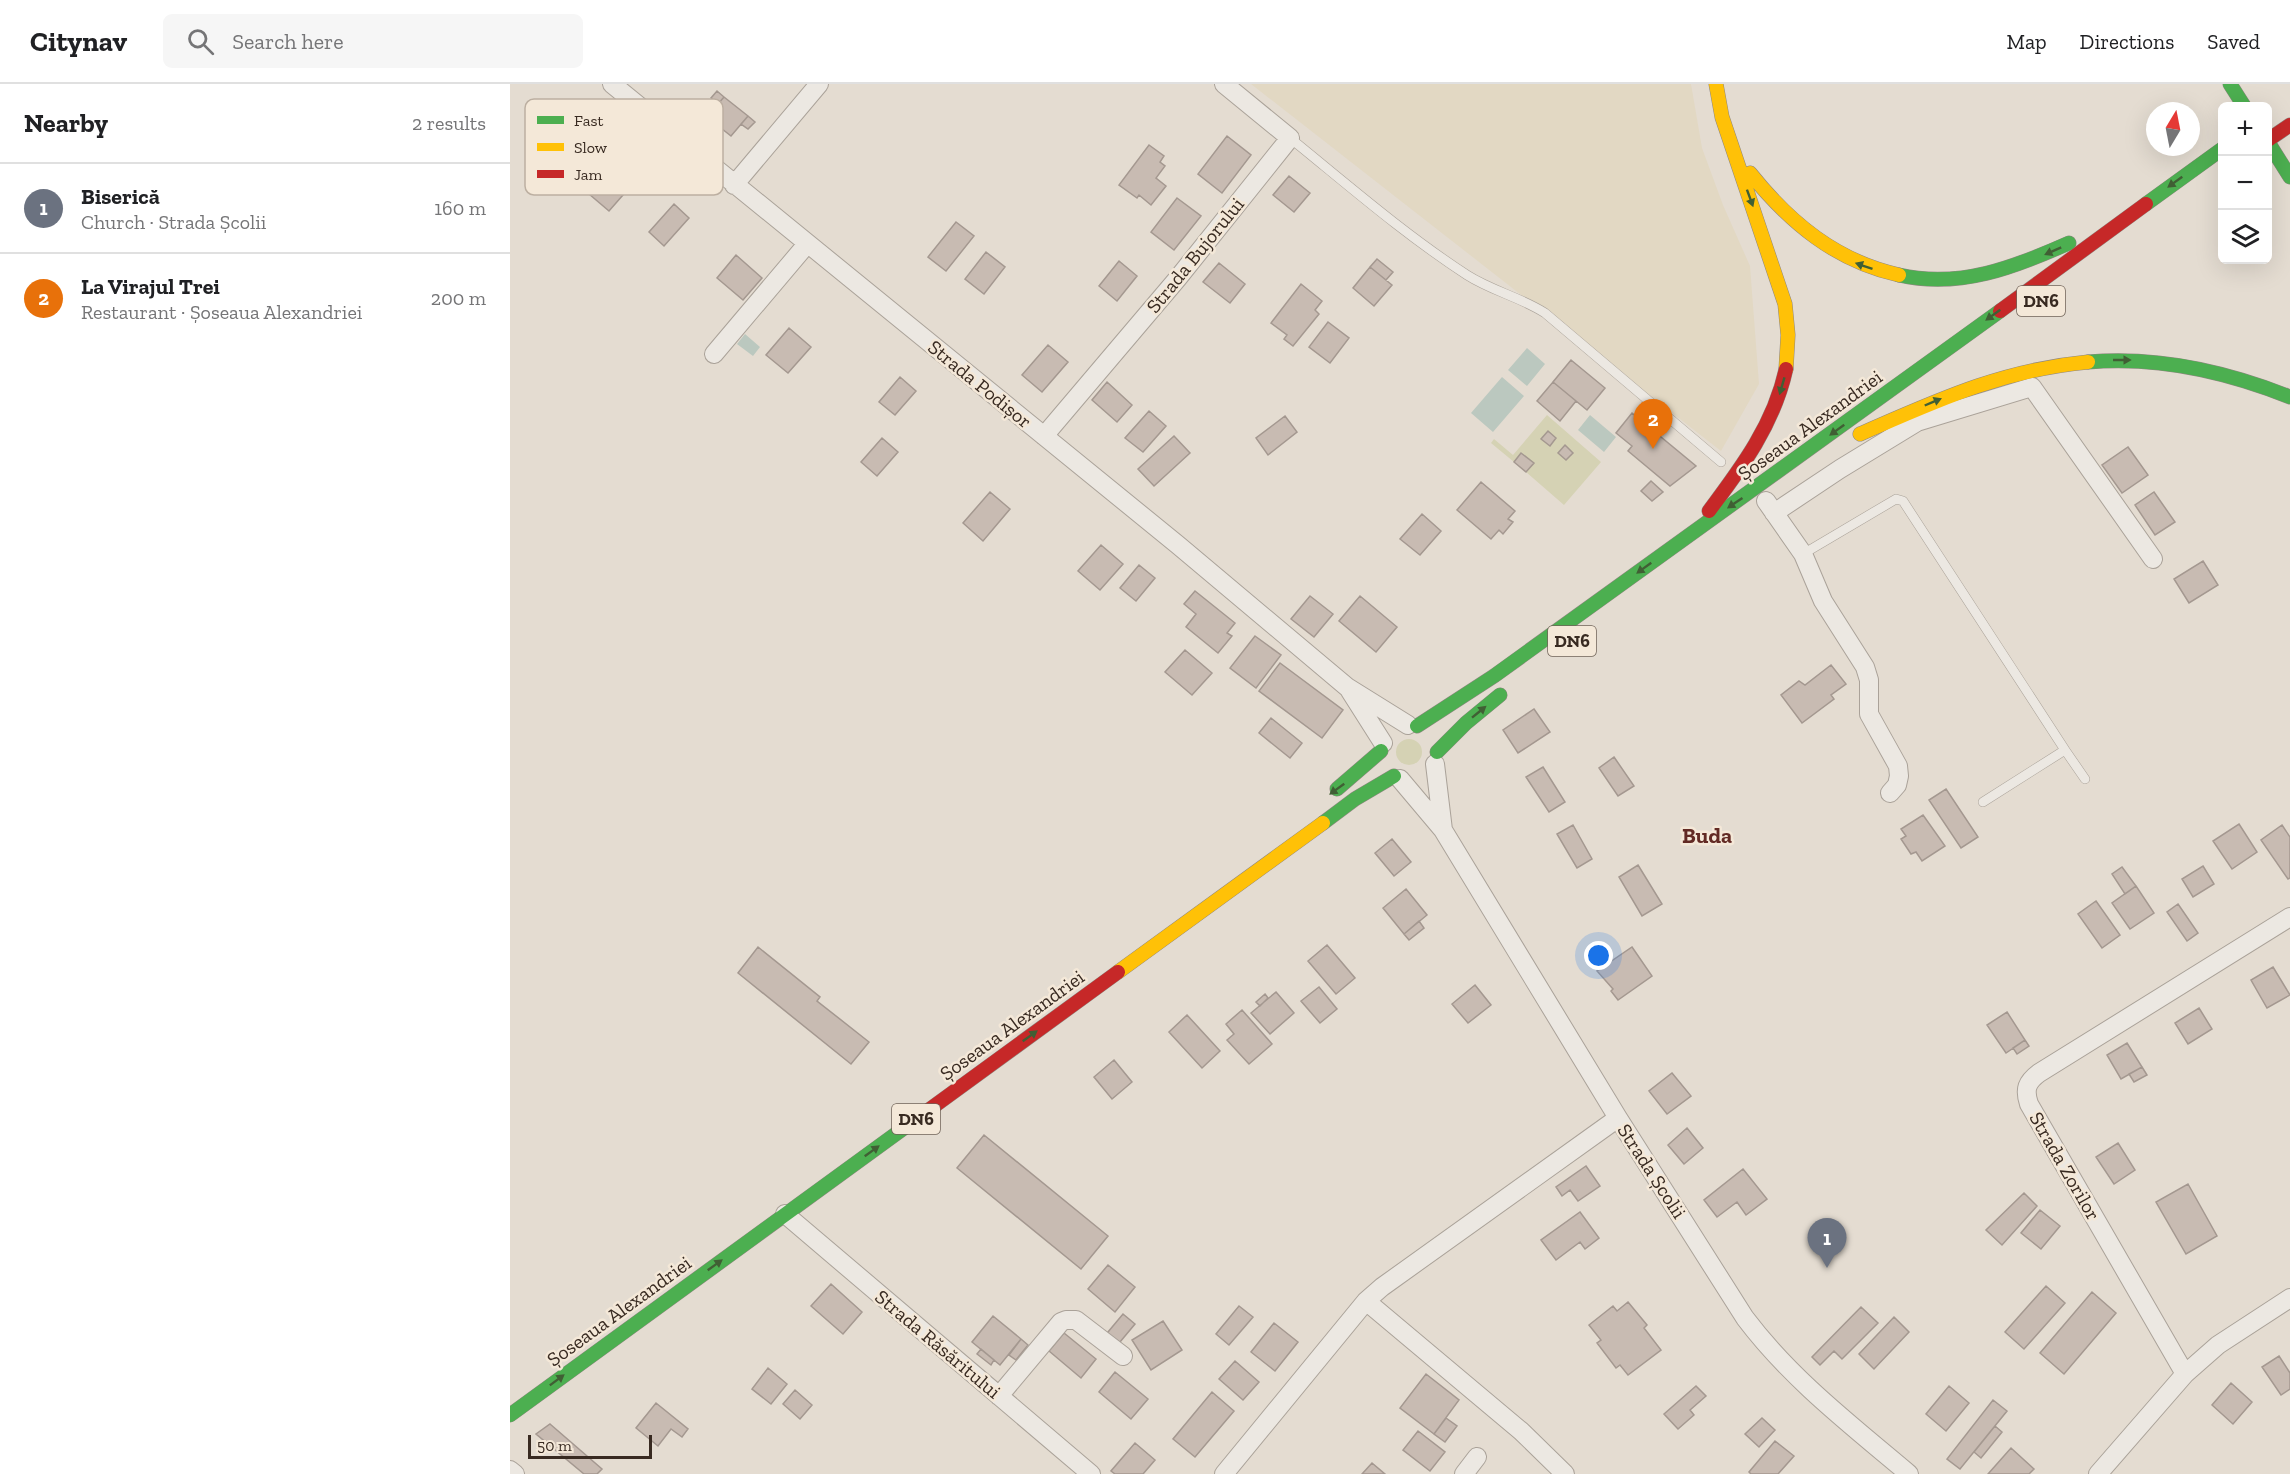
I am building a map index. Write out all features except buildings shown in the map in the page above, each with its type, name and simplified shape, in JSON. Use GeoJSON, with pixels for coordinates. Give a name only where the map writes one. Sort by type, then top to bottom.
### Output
{"type":"FeatureCollection","features":[{"type":"Feature","properties":{"kind":"highway"},"geometry":{"type":"LineString","coordinates":[[1691,533],[1757,447],[1770,423],[1782,389],[1790,350],[1785,304],[1730,143],[1716,84]]}},
{"type":"Feature","properties":{"kind":"highway"},"geometry":{"type":"LineString","coordinates":[[2230,84],[2241,102]]}},
{"type":"Feature","properties":{"kind":"highway"},"geometry":{"type":"LineString","coordinates":[[2272,138],[2290,125]]}},
{"type":"Feature","properties":{"kind":"highway"},"geometry":{"type":"LineString","coordinates":[[1730,143],[1751,176],[1793,223],[1821,245],[1850,261],[1884,273],[1918,279],[1950,280],[1978,276],[2003,270],[2039,256],[2125,218]]}},
{"type":"Feature","properties":{"kind":"highway"},"geometry":{"type":"LineString","coordinates":[[2272,148],[2290,177]]}},
{"type":"Feature","properties":{"kind":"highway","name":"Șoseaua Alexandriei"},"geometry":{"type":"LineString","coordinates":[[1325,798],[1370,763],[1393,730],[1413,725],[1494,676],[1785,468],[2125,218],[2218,153]]}},
{"type":"Feature","properties":{"kind":"highway","name":"Șoseaua Alexandriei"},"geometry":{"type":"LineString","coordinates":[[1909,398],[1856,437],[1986,381],[2031,369],[2081,361],[2131,360],[2180,365],[2230,375],[2290,397]]}},
{"type":"Feature","properties":{"kind":"highway","name":"Șoseaua Alexandriei"},"geometry":{"type":"LineString","coordinates":[[510,1415],[1355,799],[1397,777],[1410,780],[1421,778],[1429,772],[1436,758],[1466,723],[1514,684]]}},
{"type":"Feature","properties":{"kind":"highway"},"geometry":{"type":"LineString","coordinates":[[1413,725],[1431,735],[1436,758]]}},
{"type":"Feature","properties":{"kind":"highway"},"geometry":{"type":"LineString","coordinates":[[1382,747],[1384,765],[1397,777]]}},
{"type":"Feature","properties":{"kind":"street","name":"Strada Podișor"},"geometry":{"type":"LineString","coordinates":[[612,84],[630,99]]}},
{"type":"Feature","properties":{"kind":"street"},"geometry":{"type":"LineString","coordinates":[[734,185],[819,84]]}},
{"type":"Feature","properties":{"kind":"street"},"geometry":{"type":"LineString","coordinates":[[1224,84],[1290,138]]}},
{"type":"Feature","properties":{"kind":"street","name":"Strada Bujorului"},"geometry":{"type":"LineString","coordinates":[[1044,436],[1178,278],[1290,138]]}},
{"type":"Feature","properties":{"kind":"street","name":"Strada Podișor"},"geometry":{"type":"LineString","coordinates":[[723,176],[1044,436],[1347,687],[1413,725]]}},
{"type":"Feature","properties":{"kind":"street"},"geometry":{"type":"LineString","coordinates":[[714,354],[807,244]]}},
{"type":"Feature","properties":{"kind":"street"},"geometry":{"type":"LineString","coordinates":[[1890,793],[1897,785],[1898,766],[1869,714],[1869,680],[1865,667],[1823,601],[1803,554],[1770,503],[1840,469],[1917,423],[2032,387],[2153,559]]}},
{"type":"Feature","properties":{"kind":"street","name":"Strada Podișor"},"geometry":{"type":"LineString","coordinates":[[1347,687],[1382,747]]}},
{"type":"Feature","properties":{"kind":"street","name":"Strada Școlii"},"geometry":{"type":"LineString","coordinates":[[1436,758],[1443,830]]}},
{"type":"Feature","properties":{"kind":"street","name":"Strada Școlii"},"geometry":{"type":"LineString","coordinates":[[1397,777],[1443,830],[1618,1118],[1745,1318],[1804,1385],[1909,1474]]}},
{"type":"Feature","properties":{"kind":"street","name":"Strada Zorilor"},"geometry":{"type":"LineString","coordinates":[[2185,1374],[2029,1104],[2026,1093],[2027,1085],[2039,1073],[2290,917]]}},
{"type":"Feature","properties":{"kind":"street"},"geometry":{"type":"LineString","coordinates":[[1224,1474],[1366,1301],[1382,1287],[1618,1118]]}},
{"type":"Feature","properties":{"kind":"street","name":"Strada Răsăritului"},"geometry":{"type":"LineString","coordinates":[[786,1215],[1091,1474]]}},
{"type":"Feature","properties":{"kind":"street"},"geometry":{"type":"LineString","coordinates":[[2098,1474],[2185,1374],[2218,1345],[2290,1298]]}},
{"type":"Feature","properties":{"kind":"street"},"geometry":{"type":"LineString","coordinates":[[1366,1301],[1521,1431],[1565,1474]]}},
{"type":"Feature","properties":{"kind":"street"},"geometry":{"type":"LineString","coordinates":[[999,1396],[1061,1322],[1066,1320],[1076,1320],[1123,1356]]}},
{"type":"Feature","properties":{"kind":"street"},"geometry":{"type":"LineString","coordinates":[[1464,1474],[1477,1457]]}},
{"type":"Feature","properties":{"kind":"street"},"geometry":{"type":"LineString","coordinates":[[510,1470],[515,1474]]}},
{"type":"Feature","properties":{"kind":"lane"},"geometry":{"type":"LineString","coordinates":[[1290,138],[1424,246],[1490,288],[1516,297],[1545,313],[1721,462]]}},
{"type":"Feature","properties":{"kind":"lane"},"geometry":{"type":"LineString","coordinates":[[1803,554],[1896,499],[1900,499],[2085,779]]}},
{"type":"Feature","properties":{"kind":"lane"},"geometry":{"type":"LineString","coordinates":[[1983,802],[2065,750]]}},
{"type":"Feature","properties":{"kind":"shaded area"},"geometry":{"type":"Polygon","coordinates":[[[1251,84],[1691,84],[1702,148],[1723,205],[1750,266],[1759,384],[1721,451],[1251,84]]]}},
{"type":"Feature","properties":{"kind":"shaded area"},"geometry":{"type":"Polygon","coordinates":[[[745,334],[760,347],[753,356],[737,344],[745,334]]]}},
{"type":"Feature","properties":{"kind":"shaded area"},"geometry":{"type":"Polygon","coordinates":[[[1527,348],[1545,364],[1527,386],[1508,370],[1527,348]]]}},
{"type":"Feature","properties":{"kind":"shaded area"},"geometry":{"type":"Polygon","coordinates":[[[1502,377],[1524,396],[1493,432],[1471,413],[1502,377]]]}},
{"type":"Feature","properties":{"kind":"shaded area"},"geometry":{"type":"Polygon","coordinates":[[[1547,415],[1601,462],[1564,505],[1526,472],[1533,463],[1521,453],[1514,462],[1491,443],[1494,439],[1513,455],[1547,415]]]}},
{"type":"Feature","properties":{"kind":"shaded area"},"geometry":{"type":"Polygon","coordinates":[[[1590,415],[1616,437],[1604,452],[1578,430],[1590,415]]]}},
{"type":"Feature","properties":{"kind":"shaded area"},"geometry":{"type":"Polygon","coordinates":[[[1409,739],[1419,742],[1422,752],[1419,762],[1409,765],[1399,762],[1396,752],[1399,742],[1409,739]]]}},
{"type":"Feature","properties":{"kind":"traffic: fast"},"geometry":{"type":"LineString","coordinates":[[2230,84],[2241,102]]}},
{"type":"Feature","properties":{"kind":"traffic: fast"},"geometry":{"type":"LineString","coordinates":[[2272,148],[2290,177]]}},
{"type":"Feature","properties":{"kind":"traffic: fast"},"geometry":{"type":"LineString","coordinates":[[2146,204],[2218,152]]}},
{"type":"Feature","properties":{"kind":"traffic: fast"},"geometry":{"type":"LineString","coordinates":[[1899,275],[1922,279],[1944,279],[1987,273],[2028,260],[2069,243]]}},
{"type":"Feature","properties":{"kind":"traffic: fast"},"geometry":{"type":"LineString","coordinates":[[1417,726],[1494,676],[2000,311]]}},
{"type":"Feature","properties":{"kind":"traffic: fast"},"geometry":{"type":"LineString","coordinates":[[2088,362],[2140,361],[2191,368],[2241,380],[2290,397]]}},
{"type":"Feature","properties":{"kind":"traffic: fast"},"geometry":{"type":"LineString","coordinates":[[1437,752],[1466,723],[1500,695]]}},
{"type":"Feature","properties":{"kind":"traffic: fast"},"geometry":{"type":"LineString","coordinates":[[1337,789],[1381,751]]}},
{"type":"Feature","properties":{"kind":"traffic: fast"},"geometry":{"type":"LineString","coordinates":[[1323,823],[1355,799],[1394,776]]}},
{"type":"Feature","properties":{"kind":"traffic: fast"},"geometry":{"type":"LineString","coordinates":[[510,1415],[926,1112]]}},
{"type":"Feature","properties":{"kind":"traffic: slow"},"geometry":{"type":"LineString","coordinates":[[1716,84],[1722,117],[1785,304],[1788,335],[1786,369]]}},
{"type":"Feature","properties":{"kind":"traffic: slow"},"geometry":{"type":"LineString","coordinates":[[1750,173],[1781,208],[1816,238],[1855,260],[1899,275]]}},
{"type":"Feature","properties":{"kind":"traffic: slow"},"geometry":{"type":"LineString","coordinates":[[1860,434],[1944,398],[1999,379],[2057,366],[2088,362]]}},
{"type":"Feature","properties":{"kind":"traffic: slow"},"geometry":{"type":"LineString","coordinates":[[1118,972],[1323,823]]}},
{"type":"Feature","properties":{"kind":"traffic: jam"},"geometry":{"type":"LineString","coordinates":[[2272,137],[2290,125]]}},
{"type":"Feature","properties":{"kind":"traffic: jam"},"geometry":{"type":"LineString","coordinates":[[2000,311],[2146,204]]}},
{"type":"Feature","properties":{"kind":"traffic: jam"},"geometry":{"type":"LineString","coordinates":[[1709,511],[1745,461],[1765,426],[1774,408],[1786,369]]}},
{"type":"Feature","properties":{"kind":"traffic: jam"},"geometry":{"type":"LineString","coordinates":[[926,1112],[1118,972]]}},
{"type":"Feature","properties":{"kind":"place","name":"La Virajul Trei"},"geometry":{"type":"Point","coordinates":[1653,449]}},
{"type":"Feature","properties":{"kind":"place","name":"Biserică"},"geometry":{"type":"Point","coordinates":[1827,1268]}},
{"type":"Feature","properties":{"kind":"district","name":"Buda"},"geometry":{"type":"Point","coordinates":[1707,835]}}]}
